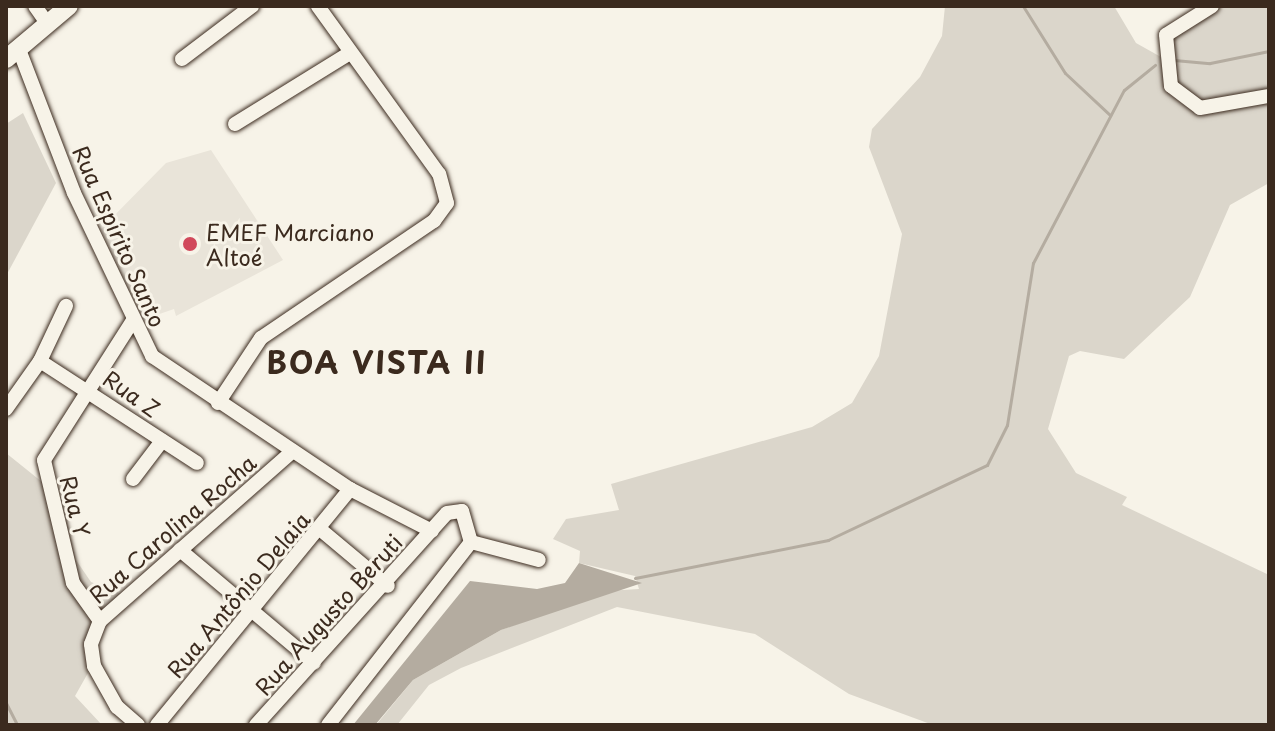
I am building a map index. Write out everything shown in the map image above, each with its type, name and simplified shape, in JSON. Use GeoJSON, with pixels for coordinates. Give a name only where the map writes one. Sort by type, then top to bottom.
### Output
{"type":"FeatureCollection","features":[{"type":"Feature","properties":{"kind":"main road"},"geometry":{"type":"LineString","coordinates":[[12,53],[69,6]]}},
{"type":"Feature","properties":{"kind":"street"},"geometry":{"type":"LineString","coordinates":[[35,6],[46,22]]}},
{"type":"Feature","properties":{"kind":"street"},"geometry":{"type":"LineString","coordinates":[[182,59],[252,6]]}},
{"type":"Feature","properties":{"kind":"street"},"geometry":{"type":"LineString","coordinates":[[218,403],[261,338],[434,221],[447,203],[439,174],[318,6]]}},
{"type":"Feature","properties":{"kind":"street"},"geometry":{"type":"LineString","coordinates":[[1212,6],[1180,22],[1162,46],[1171,86],[1192,106],[1269,96]]}},
{"type":"Feature","properties":{"kind":"street","name":"Rua Espírito Santo"},"geometry":{"type":"LineString","coordinates":[[12,53],[132,322],[152,356],[350,489],[432,531]]}},
{"type":"Feature","properties":{"kind":"street"},"geometry":{"type":"LineString","coordinates":[[235,124],[350,53]]}},
{"type":"Feature","properties":{"kind":"street"},"geometry":{"type":"LineString","coordinates":[[6,409],[40,361],[66,306]]}},
{"type":"Feature","properties":{"kind":"street","name":"Rua Y"},"geometry":{"type":"LineString","coordinates":[[100,621],[73,583],[44,472],[49,445],[132,322]]}},
{"type":"Feature","properties":{"kind":"street","name":"Rua Z"},"geometry":{"type":"LineString","coordinates":[[40,361],[197,463]]}},
{"type":"Feature","properties":{"kind":"street"},"geometry":{"type":"LineString","coordinates":[[133,479],[162,441]]}},
{"type":"Feature","properties":{"kind":"street","name":"Rua Carolina Rocha"},"geometry":{"type":"LineString","coordinates":[[138,725],[117,707],[94,666],[91,644],[100,621],[293,451]]}},
{"type":"Feature","properties":{"kind":"street","name":"Rua Antônio Delaia"},"geometry":{"type":"LineString","coordinates":[[157,725],[321,530],[350,489]]}},
{"type":"Feature","properties":{"kind":"street"},"geometry":{"type":"LineString","coordinates":[[328,725],[471,542],[469,519],[458,509],[432,531]]}},
{"type":"Feature","properties":{"kind":"street"},"geometry":{"type":"LineString","coordinates":[[321,530],[388,586]]}},
{"type":"Feature","properties":{"kind":"street","name":"Rua Augusto Beruti"},"geometry":{"type":"LineString","coordinates":[[256,725],[388,586],[432,531]]}},
{"type":"Feature","properties":{"kind":"street"},"geometry":{"type":"LineString","coordinates":[[471,542],[539,560]]}},
{"type":"Feature","properties":{"kind":"street"},"geometry":{"type":"LineString","coordinates":[[180,550],[314,663]]}},
{"type":"Feature","properties":{"kind":"shaded area"},"geometry":{"type":"Polygon","coordinates":[[[945,6],[1114,6],[1136,43],[1161,57],[1179,30],[1215,8],[1269,6],[1269,183],[1230,205],[1190,297],[1124,359],[1080,351],[1069,356],[1048,429],[1076,473],[1127,497],[1122,505],[1269,575],[1269,725],[933,725],[849,694],[755,634],[617,607],[461,668],[429,685],[397,725],[376,725],[413,680],[501,630],[606,591],[639,589],[635,576],[579,563],[580,551],[553,539],[566,519],[619,510],[611,484],[812,427],[852,403],[879,356],[902,234],[869,147],[872,129],[920,77],[942,36],[945,6]]]}},
{"type":"Feature","properties":{"kind":"shaded area"},"geometry":{"type":"Polygon","coordinates":[[[23,113],[56,183],[6,276],[6,124],[23,113]]]}},
{"type":"Feature","properties":{"kind":"shaded area","name":"EMEF Marciano Altoé"},"geometry":{"type":"Polygon","coordinates":[[[211,150],[283,260],[176,316],[174,309],[139,321],[101,229],[166,163],[211,150]]]}},
{"type":"Feature","properties":{"kind":"shaded area"},"geometry":{"type":"Polygon","coordinates":[[[6,453],[62,498],[76,560],[91,582],[122,594],[92,631],[88,673],[75,696],[102,725],[6,725],[6,453]]]}},
{"type":"Feature","properties":{"kind":"shaded area"},"geometry":{"type":"Polygon","coordinates":[[[579,563],[642,583],[501,630],[413,680],[375,725],[353,725],[470,581],[537,589],[565,583],[579,563]]]}},
{"type":"Feature","properties":{"kind":"waterway"},"geometry":{"type":"LineString","coordinates":[[1023,6],[1065,73],[1110,115]]}},
{"type":"Feature","properties":{"kind":"waterway"},"geometry":{"type":"LineString","coordinates":[[1174,60],[1210,63],[1269,51]]}},
{"type":"Feature","properties":{"kind":"waterway"},"geometry":{"type":"LineString","coordinates":[[635,578],[828,540],[987,465],[1007,425],[1033,263],[1124,90],[1155,65]]}},
{"type":"Feature","properties":{"kind":"waterway"},"geometry":{"type":"LineString","coordinates":[[6,703],[17,725]]}},
{"type":"Feature","properties":{"kind":"place","name":"EMEF Marciano Altoé"},"geometry":{"type":"Point","coordinates":[190,244]}},
{"type":"Feature","properties":{"kind":"district","name":"BOA VISTA II"},"geometry":{"type":"Point","coordinates":[377,362]}}]}
